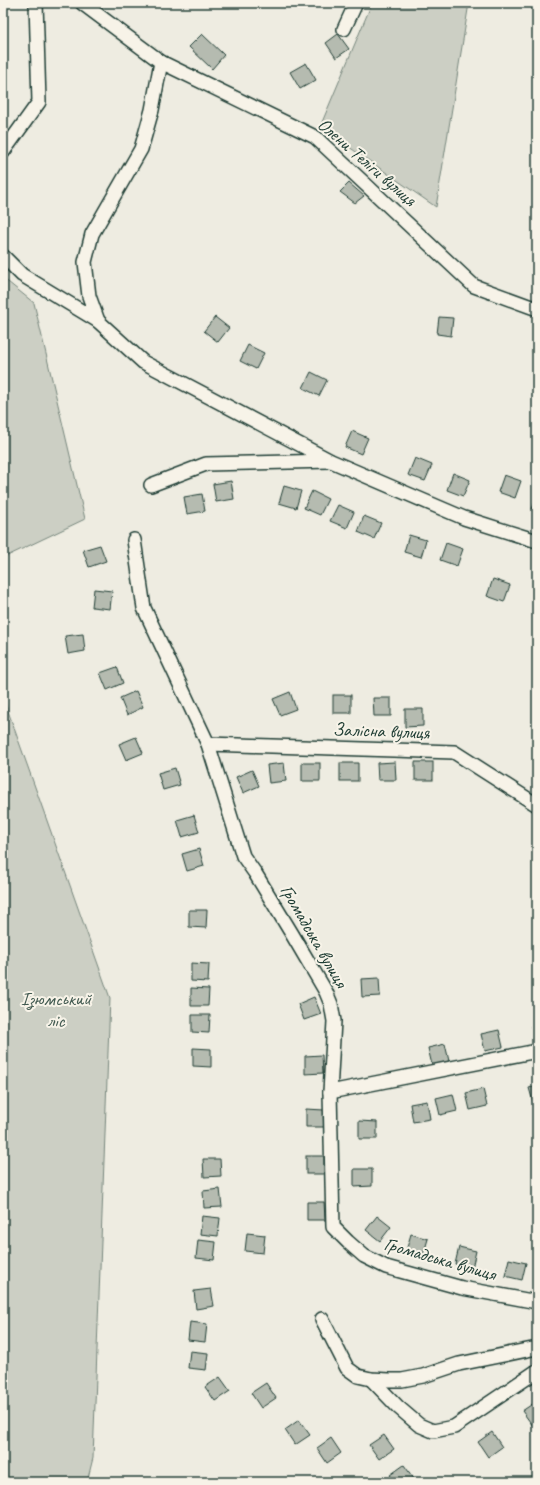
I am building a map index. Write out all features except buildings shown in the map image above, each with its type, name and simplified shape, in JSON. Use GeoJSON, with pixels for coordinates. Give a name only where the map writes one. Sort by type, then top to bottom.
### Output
{"type":"FeatureCollection","features":[{"type":"Feature","properties":{"kind":"street"},"geometry":{"type":"LineString","coordinates":[[3,152],[39,102],[36,3]]}},
{"type":"Feature","properties":{"kind":"street","name":"Олени Теліги вулиця"},"geometry":{"type":"LineString","coordinates":[[82,3],[161,62],[315,137],[474,286],[537,309]]}},
{"type":"Feature","properties":{"kind":"street"},"geometry":{"type":"LineString","coordinates":[[344,29],[356,3]]}},
{"type":"Feature","properties":{"kind":"street"},"geometry":{"type":"LineString","coordinates":[[98,321],[88,296],[85,262],[92,234],[141,149],[152,110],[161,62]]}},
{"type":"Feature","properties":{"kind":"street"},"geometry":{"type":"LineString","coordinates":[[3,256],[22,275],[98,321],[143,362],[331,461],[464,518],[537,541]]}},
{"type":"Feature","properties":{"kind":"street"},"geometry":{"type":"LineString","coordinates":[[152,484],[206,464],[331,461]]}},
{"type":"Feature","properties":{"kind":"street","name":"Громадська вулиця"},"geometry":{"type":"LineString","coordinates":[[134,540],[144,608],[208,744],[243,856],[256,873],[326,992],[331,1004],[334,1021],[330,1092],[333,1227],[364,1256],[386,1267],[462,1288],[537,1302]]}},
{"type":"Feature","properties":{"kind":"street","name":"Залісна вулиця"},"geometry":{"type":"LineString","coordinates":[[208,744],[454,752],[537,806]]}},
{"type":"Feature","properties":{"kind":"street"},"geometry":{"type":"LineString","coordinates":[[330,1092],[537,1051]]}},
{"type":"Feature","properties":{"kind":"street"},"geometry":{"type":"LineString","coordinates":[[322,1319],[347,1368],[358,1376],[371,1379],[389,1380],[423,1376],[459,1364],[537,1348]]}},
{"type":"Feature","properties":{"kind":"street"},"geometry":{"type":"LineString","coordinates":[[371,1379],[398,1407],[419,1425],[433,1431],[454,1427],[537,1371]]}},
{"type":"Feature","properties":{"kind":"green space"},"geometry":{"type":"Polygon","coordinates":[[[372,3],[469,3],[436,207],[320,127],[372,3]]]}},
{"type":"Feature","properties":{"kind":"green space"},"geometry":{"type":"Polygon","coordinates":[[[3,278],[34,303],[85,519],[3,558],[3,278]]]}},
{"type":"Feature","properties":{"kind":"green space","name":"Ізюмський ліс"},"geometry":{"type":"Polygon","coordinates":[[[3,697],[110,998],[93,1458],[87,1482],[3,1482],[3,697]]]}}]}
